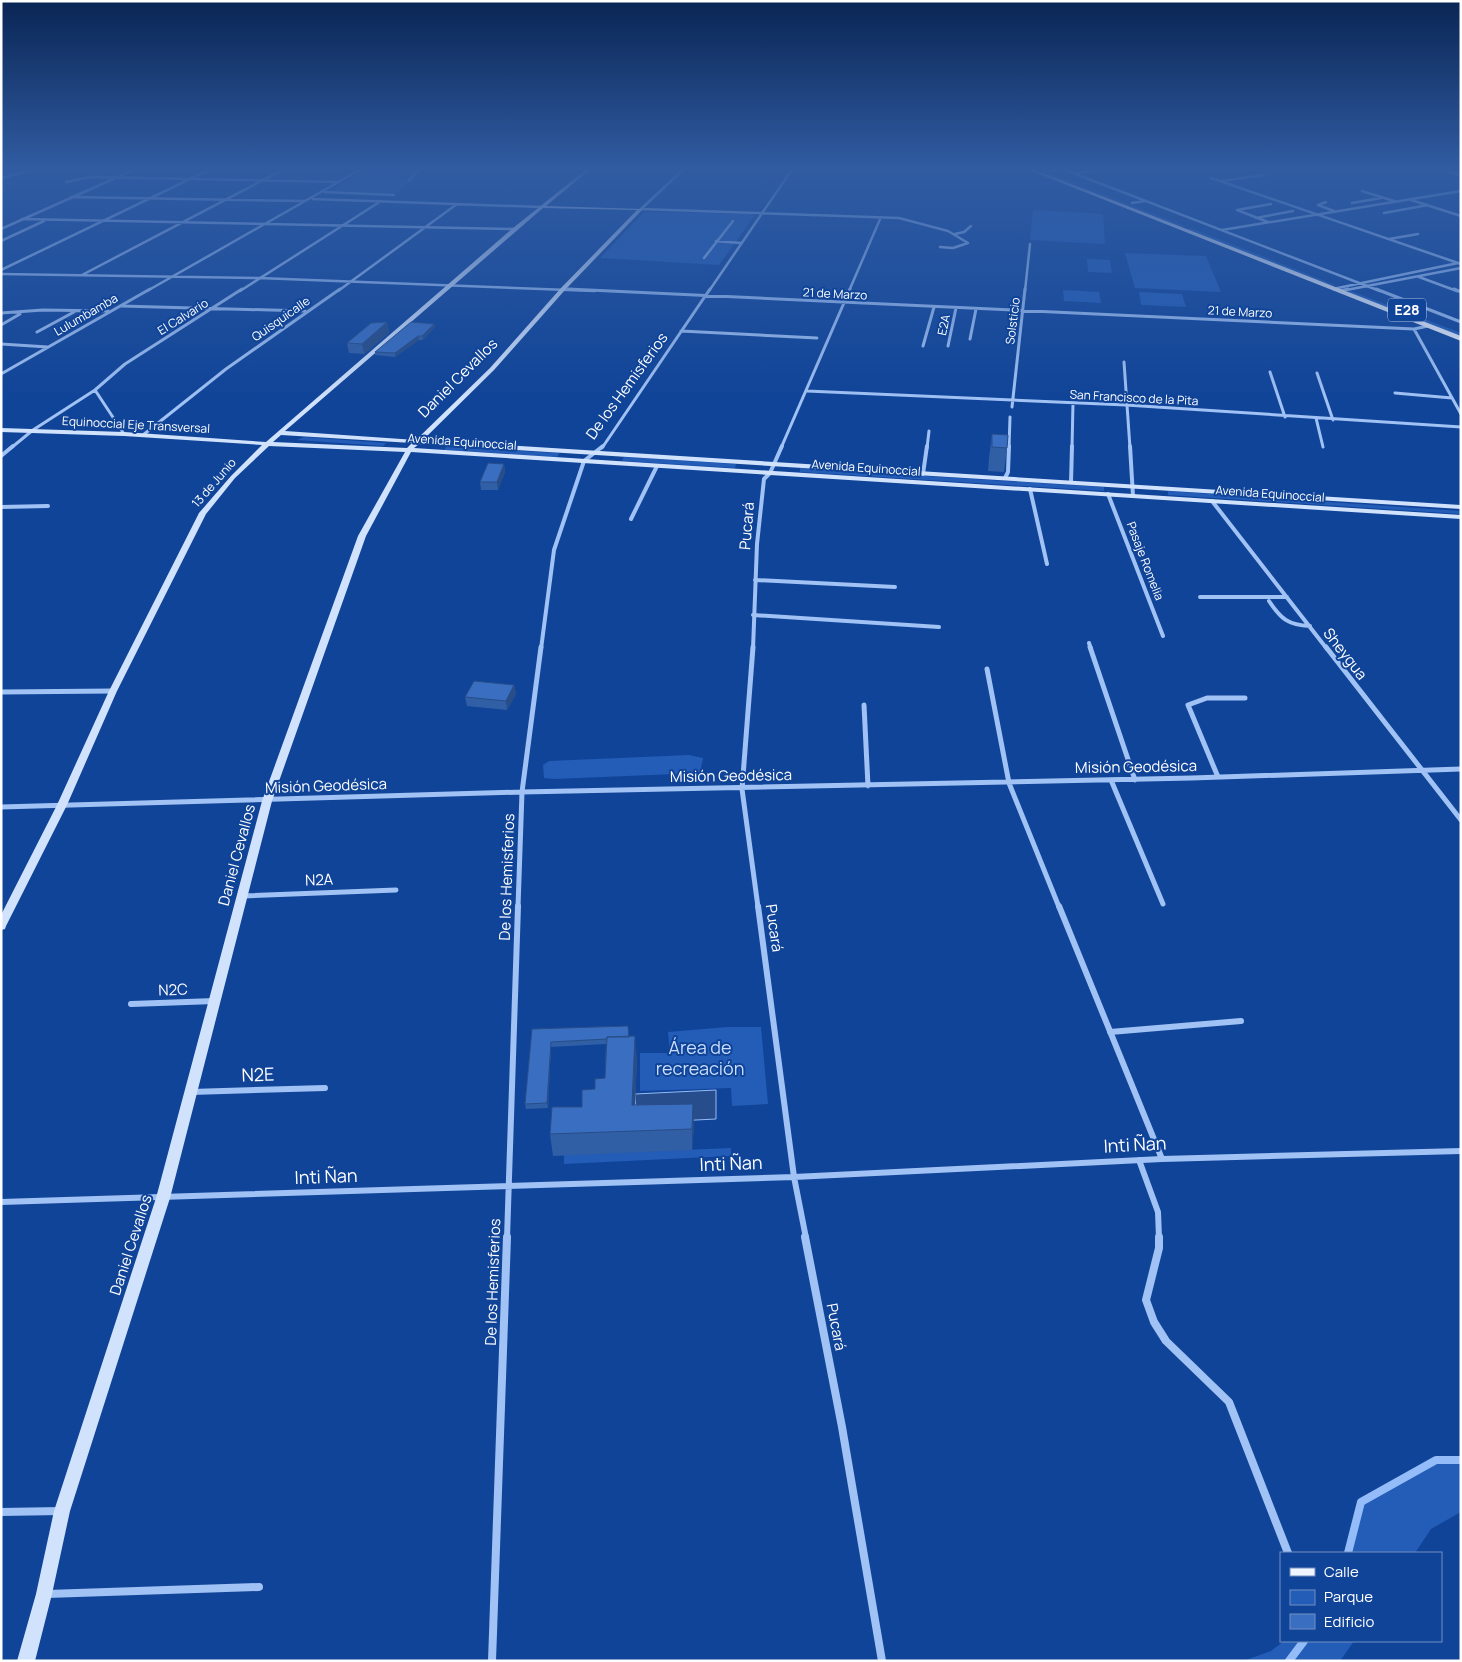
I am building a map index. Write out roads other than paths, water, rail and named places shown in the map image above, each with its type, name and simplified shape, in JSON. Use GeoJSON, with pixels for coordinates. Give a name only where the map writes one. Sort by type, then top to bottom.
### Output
{"type":"FeatureCollection","features":[{"type":"Feature","properties":{"kind":"main road","name":"13 de Junio"},"geometry":{"type":"LineString","coordinates":[[1,926],[62,805],[113,691],[203,513],[233,477],[279,433],[495,246]]}},
{"type":"Feature","properties":{"kind":"main road","name":"Daniel Cevallos"},"geometry":{"type":"LineString","coordinates":[[26,1661],[44,1594],[62,1511],[163,1198],[267,801],[335,606],[362,536],[409,450],[492,369],[563,289],[605,246]]}},
{"type":"Feature","properties":{"kind":"main road","name":"E28"},"geometry":{"type":"LineString","coordinates":[[1223,246],[1461,339]]}},
{"type":"Feature","properties":{"kind":"main road","name":"E28"},"geometry":{"type":"LineString","coordinates":[[1243,246],[1352,286],[1461,331]]}},
{"type":"Feature","properties":{"kind":"main road","name":"Equinoccial Eje Transversal"},"geometry":{"type":"LineString","coordinates":[[1,430],[124,434],[269,443]]}},
{"type":"Feature","properties":{"kind":"main road","name":"Avenida Equinoccial"},"geometry":{"type":"LineString","coordinates":[[279,433],[1461,507]]}},
{"type":"Feature","properties":{"kind":"main road","name":"Avenida Equinoccial"},"geometry":{"type":"LineString","coordinates":[[269,443],[409,450],[1461,517]]}},
{"type":"Feature","properties":{"kind":"street"},"geometry":{"type":"LineString","coordinates":[[1,270],[51,246]]}},
{"type":"Feature","properties":{"kind":"street"},"geometry":{"type":"LineString","coordinates":[[82,275],[139,246]]}},
{"type":"Feature","properties":{"kind":"street","name":"Lulumbamba"},"geometry":{"type":"LineString","coordinates":[[1,374],[227,246]]}},
{"type":"Feature","properties":{"kind":"street","name":"El Calvario"},"geometry":{"type":"LineString","coordinates":[[1,456],[33,430],[95,390],[125,364],[311,246]]}},
{"type":"Feature","properties":{"kind":"street","name":"Quisquicalle"},"geometry":{"type":"LineString","coordinates":[[143,435],[226,369],[353,281],[400,246]]}},
{"type":"Feature","properties":{"kind":"street"},"geometry":{"type":"LineString","coordinates":[[704,258],[713,246]]}},
{"type":"Feature","properties":{"kind":"street","name":"De los Hemisferios"},"geometry":{"type":"LineString","coordinates":[[492,1661],[522,792],[554,550],[584,461],[603,447],[703,296],[739,246]]}},
{"type":"Feature","properties":{"kind":"street","name":"Pucará"},"geometry":{"type":"LineString","coordinates":[[868,246],[842,303],[807,391],[770,473],[764,478],[755,580],[753,650],[742,789],[794,1178],[842,1427],[882,1661]]}},
{"type":"Feature","properties":{"kind":"street"},"geometry":{"type":"LineString","coordinates":[[940,247],[953,248],[960,246]]}},
{"type":"Feature","properties":{"kind":"street","name":"Solsticio"},"geometry":{"type":"LineString","coordinates":[[1012,407],[1030,246]]}},
{"type":"Feature","properties":{"kind":"street"},"geometry":{"type":"LineString","coordinates":[[1257,246],[1352,286],[1368,287],[1461,268]]}},
{"type":"Feature","properties":{"kind":"street"},"geometry":{"type":"LineString","coordinates":[[1408,246],[1460,263]]}},
{"type":"Feature","properties":{"kind":"street"},"geometry":{"type":"LineString","coordinates":[[1333,289],[1460,263]]}},
{"type":"Feature","properties":{"kind":"street"},"geometry":{"type":"LineString","coordinates":[[1408,273],[1461,292]]}},
{"type":"Feature","properties":{"kind":"street","name":"21 de Marzo"},"geometry":{"type":"LineString","coordinates":[[1,274],[259,278],[450,284],[1414,329],[1428,326]]}},
{"type":"Feature","properties":{"kind":"street"},"geometry":{"type":"LineString","coordinates":[[1340,291],[1352,286],[1368,287],[1461,322]]}},
{"type":"Feature","properties":{"kind":"street"},"geometry":{"type":"LineString","coordinates":[[119,306],[306,312]]}},
{"type":"Feature","properties":{"kind":"street"},"geometry":{"type":"LineString","coordinates":[[923,346],[934,308]]}},
{"type":"Feature","properties":{"kind":"street","name":"E2A"},"geometry":{"type":"LineString","coordinates":[[948,346],[956,308]]}},
{"type":"Feature","properties":{"kind":"street"},"geometry":{"type":"LineString","coordinates":[[970,338],[976,309]]}},
{"type":"Feature","properties":{"kind":"street"},"geometry":{"type":"LineString","coordinates":[[37,332],[75,311]]}},
{"type":"Feature","properties":{"kind":"street"},"geometry":{"type":"LineString","coordinates":[[1,313],[110,311]]}},
{"type":"Feature","properties":{"kind":"street"},"geometry":{"type":"LineString","coordinates":[[1,325],[23,312]]}},
{"type":"Feature","properties":{"kind":"street"},"geometry":{"type":"LineString","coordinates":[[1414,329],[1461,414]]}},
{"type":"Feature","properties":{"kind":"street"},"geometry":{"type":"LineString","coordinates":[[681,331],[817,338]]}},
{"type":"Feature","properties":{"kind":"street"},"geometry":{"type":"LineString","coordinates":[[1,344],[48,347]]}},
{"type":"Feature","properties":{"kind":"street"},"geometry":{"type":"LineString","coordinates":[[1124,362],[1133,496]]}},
{"type":"Feature","properties":{"kind":"street"},"geometry":{"type":"LineString","coordinates":[[1270,372],[1285,416]]}},
{"type":"Feature","properties":{"kind":"street"},"geometry":{"type":"LineString","coordinates":[[1317,374],[1333,420]]}},
{"type":"Feature","properties":{"kind":"street"},"geometry":{"type":"LineString","coordinates":[[95,390],[124,434]]}},
{"type":"Feature","properties":{"kind":"street","name":"San Francisco de la Pita"},"geometry":{"type":"LineString","coordinates":[[807,391],[1073,403],[1461,427]]}},
{"type":"Feature","properties":{"kind":"street"},"geometry":{"type":"LineString","coordinates":[[1395,393],[1452,398]]}},
{"type":"Feature","properties":{"kind":"street"},"geometry":{"type":"LineString","coordinates":[[1071,482],[1073,403]]}},
{"type":"Feature","properties":{"kind":"street"},"geometry":{"type":"LineString","coordinates":[[1005,478],[1010,417]]}},
{"type":"Feature","properties":{"kind":"street"},"geometry":{"type":"LineString","coordinates":[[1316,418],[1323,447]]}},
{"type":"Feature","properties":{"kind":"street"},"geometry":{"type":"LineString","coordinates":[[923,474],[929,431]]}},
{"type":"Feature","properties":{"kind":"street"},"geometry":{"type":"LineString","coordinates":[[1000,452],[1008,452]]}},
{"type":"Feature","properties":{"kind":"street"},"geometry":{"type":"LineString","coordinates":[[631,519],[657,466]]}},
{"type":"Feature","properties":{"kind":"street"},"geometry":{"type":"LineString","coordinates":[[1030,489],[1047,564]]}},
{"type":"Feature","properties":{"kind":"street","name":"Pasaje Romelia"},"geometry":{"type":"LineString","coordinates":[[1108,494],[1163,636]]}},
{"type":"Feature","properties":{"kind":"street","name":"Sheygua"},"geometry":{"type":"LineString","coordinates":[[1212,502],[1461,820]]}},
{"type":"Feature","properties":{"kind":"street"},"geometry":{"type":"LineString","coordinates":[[1,507],[48,506]]}},
{"type":"Feature","properties":{"kind":"street"},"geometry":{"type":"LineString","coordinates":[[755,580],[896,587]]}},
{"type":"Feature","properties":{"kind":"street"},"geometry":{"type":"LineString","coordinates":[[1200,598],[1287,597]]}},
{"type":"Feature","properties":{"kind":"street"},"geometry":{"type":"LineString","coordinates":[[1269,601],[1284,622],[1296,626],[1310,626]]}},
{"type":"Feature","properties":{"kind":"street"},"geometry":{"type":"LineString","coordinates":[[753,615],[939,627]]}},
{"type":"Feature","properties":{"kind":"street"},"geometry":{"type":"LineString","coordinates":[[1089,643],[1135,780]]}},
{"type":"Feature","properties":{"kind":"street"},"geometry":{"type":"LineString","coordinates":[[987,669],[1009,782],[1162,1159]]}},
{"type":"Feature","properties":{"kind":"street"},"geometry":{"type":"LineString","coordinates":[[1,692],[113,691]]}},
{"type":"Feature","properties":{"kind":"street"},"geometry":{"type":"LineString","coordinates":[[1218,777],[1188,705],[1192,701],[1202,699],[1245,698]]}},
{"type":"Feature","properties":{"kind":"street"},"geometry":{"type":"LineString","coordinates":[[864,705],[868,786]]}},
{"type":"Feature","properties":{"kind":"street","name":"Misión Geodésica"},"geometry":{"type":"LineString","coordinates":[[1,807],[267,801],[522,792],[1135,780],[1461,769]]}},
{"type":"Feature","properties":{"kind":"street"},"geometry":{"type":"LineString","coordinates":[[1111,780],[1163,904]]}},
{"type":"Feature","properties":{"kind":"street","name":"N2A"},"geometry":{"type":"LineString","coordinates":[[243,896],[396,890]]}},
{"type":"Feature","properties":{"kind":"street","name":"N2C"},"geometry":{"type":"LineString","coordinates":[[131,1004],[215,1000]]}},
{"type":"Feature","properties":{"kind":"street"},"geometry":{"type":"LineString","coordinates":[[1110,1032],[1241,1021]]}},
{"type":"Feature","properties":{"kind":"street","name":"N2E"},"geometry":{"type":"LineString","coordinates":[[191,1092],[325,1088]]}},
{"type":"Feature","properties":{"kind":"street","name":"Inti Ñan"},"geometry":{"type":"LineString","coordinates":[[1,1202],[794,1178],[1162,1159],[1461,1151]]}},
{"type":"Feature","properties":{"kind":"street"},"geometry":{"type":"LineString","coordinates":[[1139,1160],[1158,1212],[1159,1248],[1146,1300],[1154,1322],[1166,1341],[1229,1402],[1288,1552]]}},
{"type":"Feature","properties":{"kind":"street"},"geometry":{"type":"LineString","coordinates":[[1,1512],[62,1511]]}},
{"type":"Feature","properties":{"kind":"street"},"geometry":{"type":"LineString","coordinates":[[44,1594],[259,1587]]}},
{"type":"Feature","properties":{"kind":"waterway"},"geometry":{"type":"LineString","coordinates":[[1348,1552],[1361,1502],[1436,1460],[1461,1460]]}},
{"type":"Feature","properties":{"kind":"waterway"},"geometry":{"type":"LineString","coordinates":[[1289,1661],[1303,1642]]}},
{"type":"Feature","properties":{"kind":"park label","name":"Área de recreación"},"geometry":{"type":"Point","coordinates":[700,1058]}}]}
